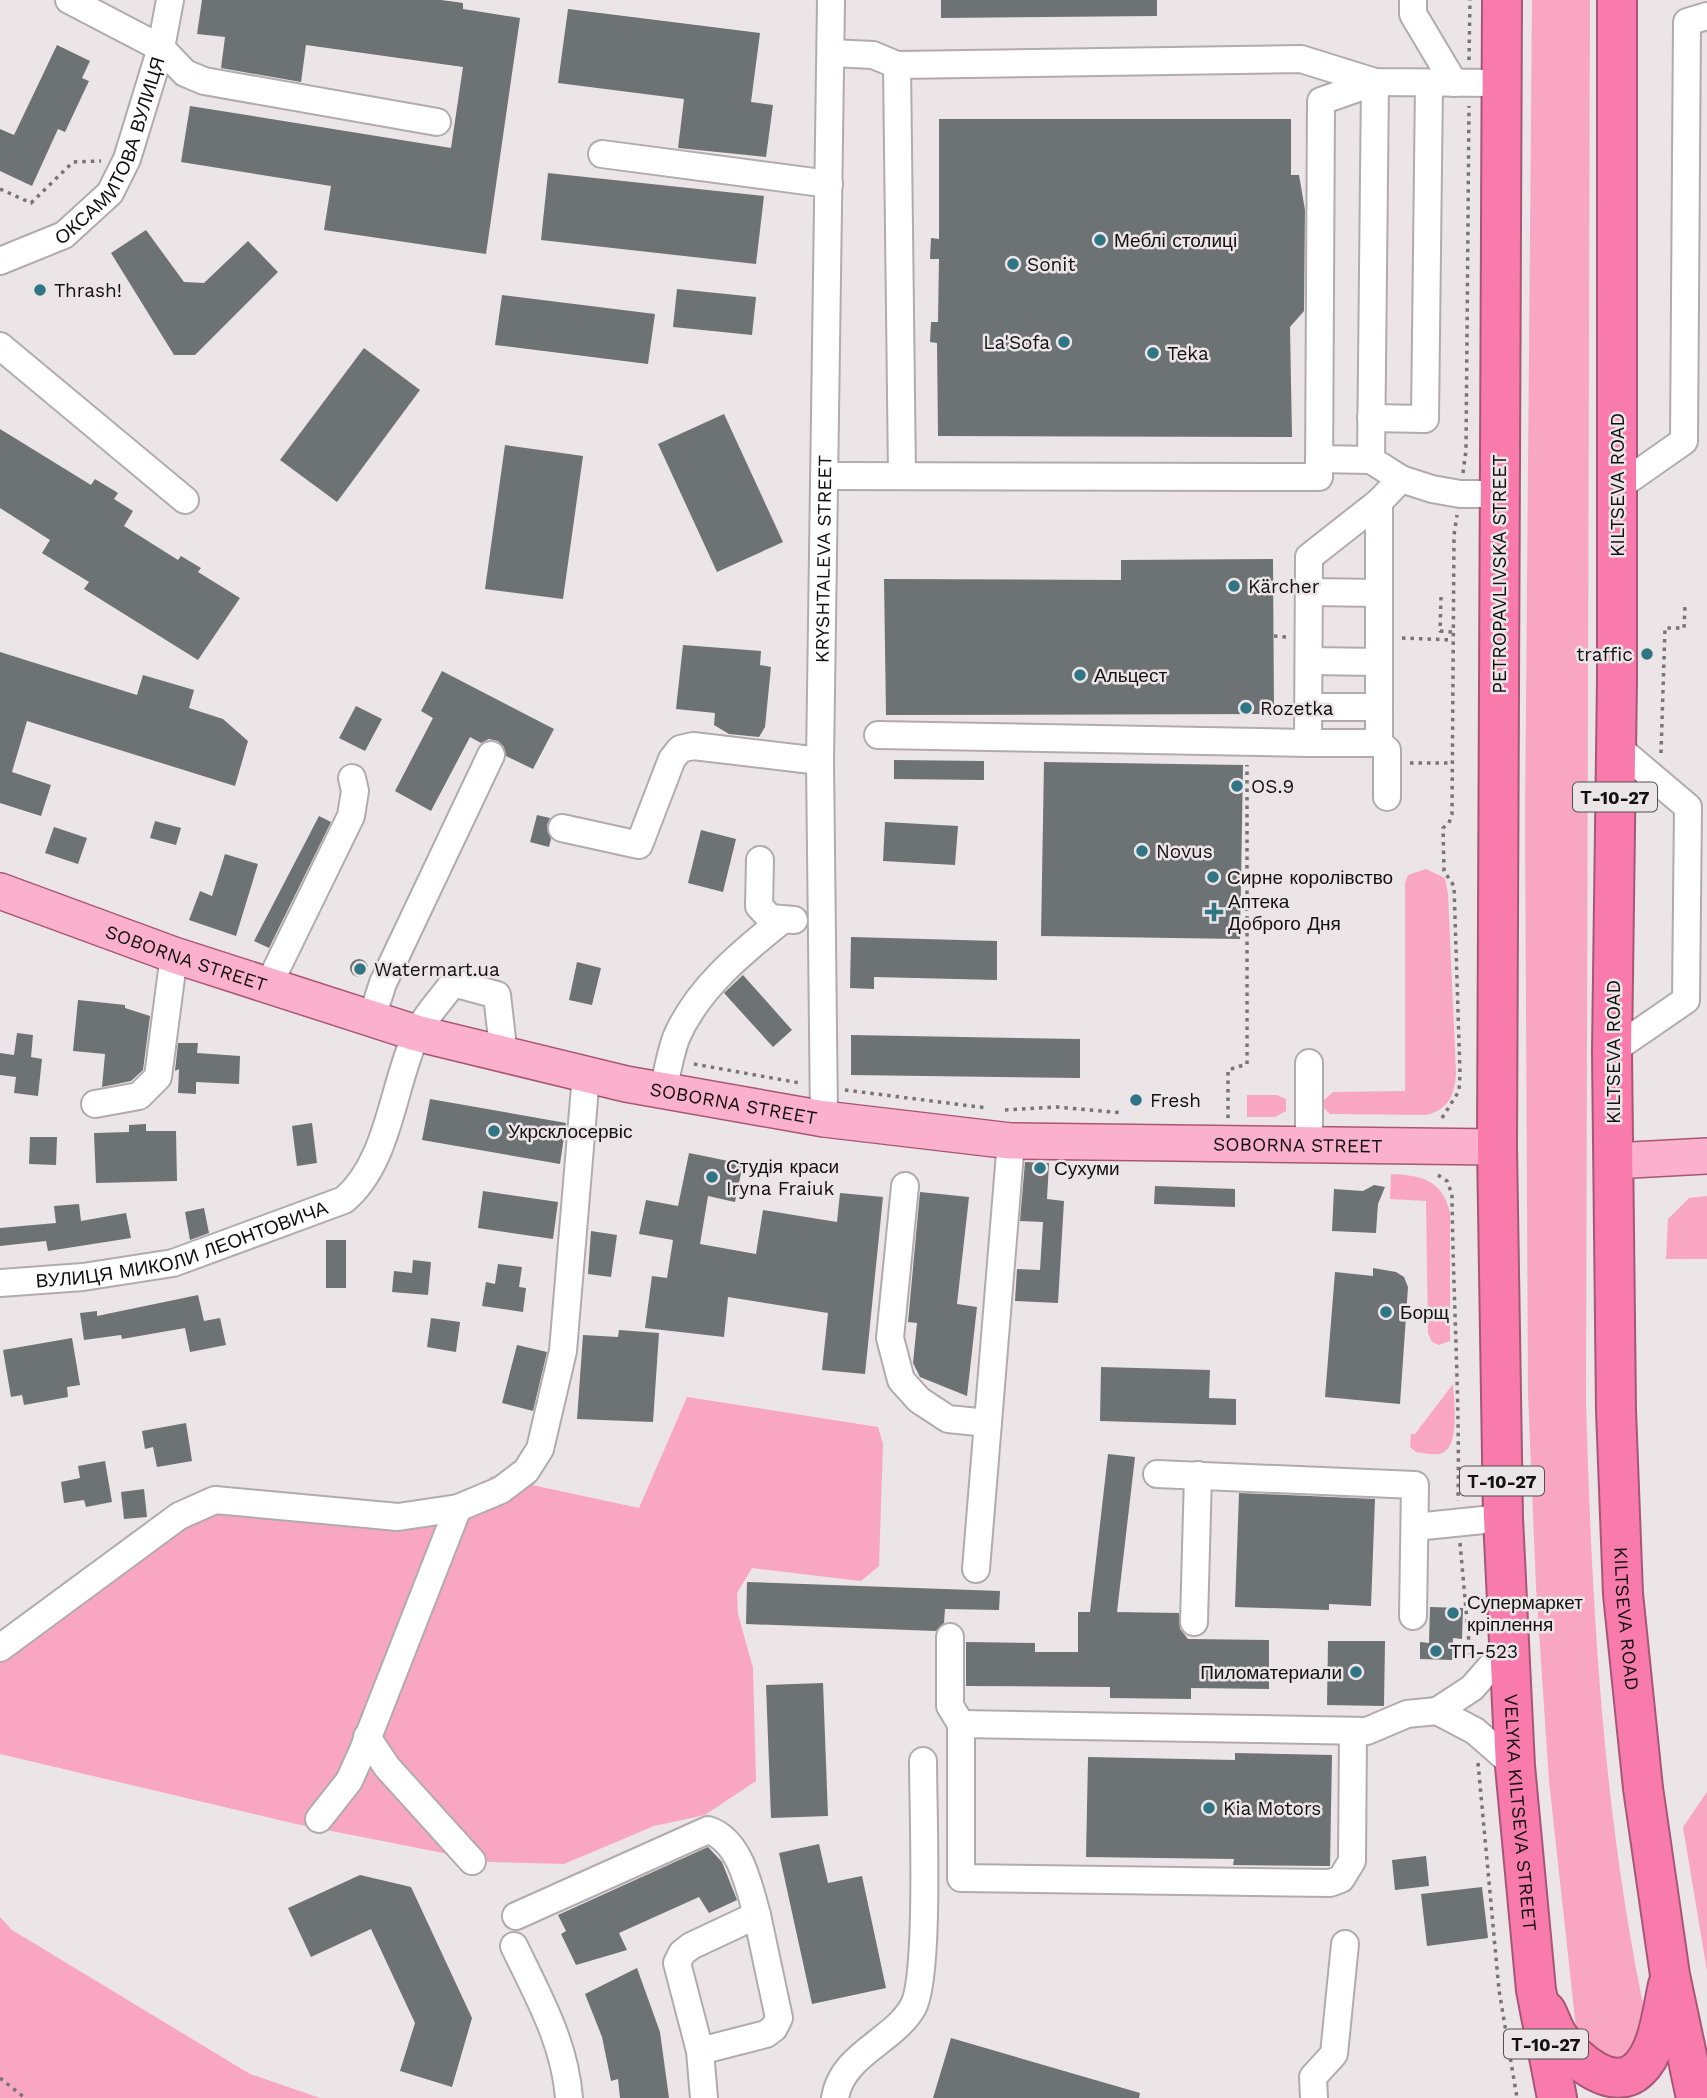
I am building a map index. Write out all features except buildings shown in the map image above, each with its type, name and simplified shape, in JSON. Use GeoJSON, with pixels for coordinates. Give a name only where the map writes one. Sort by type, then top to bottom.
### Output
{"type":"FeatureCollection","features":[{"type":"Feature","properties":{"kind":"highway","name":"PETROPAVLIVSKA STREET"},"geometry":{"type":"LineString","coordinates":[[1497,1147],[1500,494],[1463,83],[1502,0]]}},
{"type":"Feature","properties":{"kind":"highway","name":"KILTSEVA ROAD"},"geometry":{"type":"LineString","coordinates":[[1617,0],[1616,746],[1612,1052],[1616,1410],[1623,1594],[1643,1788],[1670,1975],[1696,2098]]}},
{"type":"Feature","properties":{"kind":"highway","name":"VELYKA KILTSEVA STREET"},"geometry":{"type":"LineString","coordinates":[[1497,1147],[1503,1518],[1515,1766],[1536,1990],[1557,2098]]}},
{"type":"Feature","properties":{"kind":"highway"},"geometry":{"type":"LineString","coordinates":[[1536,1990],[1559,2038],[1571,2052],[1588,2067],[1617,2078],[1637,2071],[1647,2058],[1656,2035],[1670,1975]]}},
{"type":"Feature","properties":{"kind":"main road","name":"SOBORNA STREET"},"geometry":{"type":"LineString","coordinates":[[0,891],[174,955],[371,1020],[586,1075],[667,1075],[1011,1140],[1497,1147]]}},
{"type":"Feature","properties":{"kind":"main road"},"geometry":{"type":"LineString","coordinates":[[1613,1161],[1707,1156]]}},
{"type":"Feature","properties":{"kind":"street"},"geometry":{"type":"LineString","coordinates":[[69,0],[161,48],[185,73],[204,81],[438,122]]}},
{"type":"Feature","properties":{"kind":"street","name":"ОКСАМИТОВА ВУЛИЦЯ"},"geometry":{"type":"LineString","coordinates":[[0,261],[64,235],[110,193],[127,159],[161,48],[170,0]]}},
{"type":"Feature","properties":{"kind":"street","name":"KRYSHTALEVA STREET"},"geometry":{"type":"LineString","coordinates":[[825,1103],[820,919],[820,761],[831,0]]}},
{"type":"Feature","properties":{"kind":"street"},"geometry":{"type":"LineString","coordinates":[[1371,418],[1425,419],[1463,83],[1413,13],[1413,0]]}},
{"type":"Feature","properties":{"kind":"street"},"geometry":{"type":"LineString","coordinates":[[1617,488],[1684,441],[1688,22],[1707,16]]}},
{"type":"Feature","properties":{"kind":"street"},"geometry":{"type":"LineString","coordinates":[[831,53],[873,55],[897,65],[1301,59],[1375,82],[1463,83]]}},
{"type":"Feature","properties":{"kind":"street"},"geometry":{"type":"LineString","coordinates":[[897,65],[902,476]]}},
{"type":"Feature","properties":{"kind":"street"},"geometry":{"type":"LineString","coordinates":[[1371,460],[1375,82]]}},
{"type":"Feature","properties":{"kind":"street"},"geometry":{"type":"LineString","coordinates":[[826,475],[1319,477],[1321,102],[1375,82]]}},
{"type":"Feature","properties":{"kind":"street"},"geometry":{"type":"LineString","coordinates":[[602,155],[829,184]]}},
{"type":"Feature","properties":{"kind":"street"},"geometry":{"type":"LineString","coordinates":[[0,346],[185,500]]}},
{"type":"Feature","properties":{"kind":"street"},"geometry":{"type":"LineString","coordinates":[[1319,459],[1371,460],[1401,479],[1432,489],[1460,494],[1500,494]]}},
{"type":"Feature","properties":{"kind":"street"},"geometry":{"type":"LineString","coordinates":[[1308,743],[1309,557],[1379,502],[1401,479]]}},
{"type":"Feature","properties":{"kind":"street"},"geometry":{"type":"LineString","coordinates":[[1379,502],[1378,707],[1387,797]]}},
{"type":"Feature","properties":{"kind":"street"},"geometry":{"type":"LineString","coordinates":[[1309,592],[1379,593]]}},
{"type":"Feature","properties":{"kind":"street"},"geometry":{"type":"LineString","coordinates":[[1309,661],[1378,662]]}},
{"type":"Feature","properties":{"kind":"street"},"geometry":{"type":"LineString","coordinates":[[1308,707],[1378,707]]}},
{"type":"Feature","properties":{"kind":"street"},"geometry":{"type":"LineString","coordinates":[[878,735],[1308,743],[1383,753]]}},
{"type":"Feature","properties":{"kind":"street"},"geometry":{"type":"LineString","coordinates":[[562,828],[639,845],[672,759],[680,749],[692,746],[820,761]]}},
{"type":"Feature","properties":{"kind":"street"},"geometry":{"type":"LineString","coordinates":[[1612,1052],[1686,1000],[1688,807],[1616,746]]}},
{"type":"Feature","properties":{"kind":"street"},"geometry":{"type":"LineString","coordinates":[[371,1020],[383,983],[491,755]]}},
{"type":"Feature","properties":{"kind":"street"},"geometry":{"type":"LineString","coordinates":[[268,986],[351,816],[354,803],[352,778]]}},
{"type":"Feature","properties":{"kind":"street"},"geometry":{"type":"LineString","coordinates":[[760,860],[760,906],[770,918],[781,921],[820,919]]}},
{"type":"Feature","properties":{"kind":"street"},"geometry":{"type":"LineString","coordinates":[[667,1075],[687,1018],[710,984],[781,921]]}},
{"type":"Feature","properties":{"kind":"street"},"geometry":{"type":"LineString","coordinates":[[95,1104],[139,1096],[158,1077],[174,955]]}},
{"type":"Feature","properties":{"kind":"street","name":"ВУЛИЦЯ МИКОЛИ ЛЕОНТОВИЧА"},"geometry":{"type":"LineString","coordinates":[[0,1283],[83,1277],[173,1263],[344,1200],[362,1184],[373,1161],[416,1033],[453,983],[497,995],[504,1056]]}},
{"type":"Feature","properties":{"kind":"street"},"geometry":{"type":"LineString","coordinates":[[1309,1063],[1309,1145]]}},
{"type":"Feature","properties":{"kind":"street"},"geometry":{"type":"LineString","coordinates":[[0,1648],[179,1516],[215,1500],[398,1517],[458,1508],[501,1490],[526,1471],[540,1449],[563,1351],[586,1075]]}},
{"type":"Feature","properties":{"kind":"street"},"geometry":{"type":"LineString","coordinates":[[976,1569],[1011,1140]]}},
{"type":"Feature","properties":{"kind":"street"},"geometry":{"type":"LineString","coordinates":[[905,1186],[890,1338],[901,1380],[919,1399],[948,1419],[988,1423]]}},
{"type":"Feature","properties":{"kind":"street"},"geometry":{"type":"LineString","coordinates":[[1157,1474],[1415,1485],[1413,1616]]}},
{"type":"Feature","properties":{"kind":"street"},"geometry":{"type":"LineString","coordinates":[[1194,1622],[1198,1475]]}},
{"type":"Feature","properties":{"kind":"street"},"geometry":{"type":"LineString","coordinates":[[319,1819],[349,1781],[458,1508]]}},
{"type":"Feature","properties":{"kind":"street"},"geometry":{"type":"LineString","coordinates":[[1415,1527],[1503,1518]]}},
{"type":"Feature","properties":{"kind":"street"},"geometry":{"type":"LineString","coordinates":[[950,1637],[950,1706],[961,1724],[961,1878],[1330,1883],[1341,1879],[1352,1861],[1353,1731]]}},
{"type":"Feature","properties":{"kind":"street"},"geometry":{"type":"LineString","coordinates":[[961,1724],[1353,1731],[1379,1727],[1407,1714],[1437,1711],[1472,1688],[1508,1647]]}},
{"type":"Feature","properties":{"kind":"street"},"geometry":{"type":"LineString","coordinates":[[1437,1711],[1475,1731],[1515,1766]]}},
{"type":"Feature","properties":{"kind":"street"},"geometry":{"type":"LineString","coordinates":[[368,1737],[387,1767],[472,1861]]}},
{"type":"Feature","properties":{"kind":"street"},"geometry":{"type":"LineString","coordinates":[[835,2098],[836,2086],[859,2056],[890,2032],[914,2006],[922,1971],[923,1761]]}},
{"type":"Feature","properties":{"kind":"street"},"geometry":{"type":"LineString","coordinates":[[516,1916],[708,1830],[721,1834],[747,1878],[779,2018],[774,2028],[766,2034],[700,2051]]}},
{"type":"Feature","properties":{"kind":"street"},"geometry":{"type":"LineString","coordinates":[[704,2098],[700,2051],[677,1964],[682,1953],[691,1946],[757,1915]]}},
{"type":"Feature","properties":{"kind":"street"},"geometry":{"type":"LineString","coordinates":[[1314,2098],[1313,2077],[1334,2054],[1345,1944]]}},
{"type":"Feature","properties":{"kind":"street"},"geometry":{"type":"LineString","coordinates":[[514,1946],[556,2034],[568,2078],[569,2098]]}},
{"type":"Feature","properties":{"kind":"path"},"geometry":{"type":"LineString","coordinates":[[1470,0],[1463,83],[1466,450],[1454,535],[1450,763],[1452,814],[1449,823],[1443,828],[1444,871],[1454,886],[1460,1074],[1459,1091],[1453,1103],[1444,1117],[1432,1124],[1431,1171],[1447,1181],[1452,1194],[1454,1342],[1459,1387],[1457,1522],[1466,1585],[1472,1688]]}},
{"type":"Feature","properties":{"kind":"path"},"geometry":{"type":"LineString","coordinates":[[0,189],[31,203],[73,162],[127,159]]}},
{"type":"Feature","properties":{"kind":"path"},"geometry":{"type":"LineString","coordinates":[[1441,597],[1440,631],[1453,632]]}},
{"type":"Feature","properties":{"kind":"path"},"geometry":{"type":"LineString","coordinates":[[1661,783],[1665,628],[1684,628],[1685,606]]}},
{"type":"Feature","properties":{"kind":"path"},"geometry":{"type":"LineString","coordinates":[[1383,753],[1450,763]]}},
{"type":"Feature","properties":{"kind":"path"},"geometry":{"type":"LineString","coordinates":[[1228,1123],[1228,1070],[1247,1064],[1247,763]]}},
{"type":"Feature","properties":{"kind":"path"},"geometry":{"type":"LineString","coordinates":[[667,1075],[825,1103],[1009,1111],[1057,1107],[1128,1115]]}},
{"type":"Feature","properties":{"kind":"path"},"geometry":{"type":"LineString","coordinates":[[1475,1731],[1499,1990],[1517,2098]]}},
{"type":"Feature","properties":{"kind":"path"},"geometry":{"type":"LineString","coordinates":[[0,2078],[25,2098]]}},
{"type":"Feature","properties":{"kind":"shaded area"},"geometry":{"type":"Polygon","coordinates":[[[1532,0],[1590,0],[1586,1403],[1602,1714],[1620,1869],[1647,2023],[1642,2045],[1620,2060],[1593,2051],[1583,2042],[1576,2028],[1549,1781],[1536,1587],[1528,1394],[1525,820],[1532,0]]]}},
{"type":"Feature","properties":{"kind":"shaded area"},"geometry":{"type":"Polygon","coordinates":[[[1426,869],[1445,878],[1448,894],[1456,1072],[1452,1094],[1445,1105],[1426,1115],[1330,1114],[1324,1108],[1324,1100],[1333,1092],[1405,1091],[1405,883],[1408,875],[1426,869]]]}},
{"type":"Feature","properties":{"kind":"shaded area"},"geometry":{"type":"Polygon","coordinates":[[[1247,1095],[1277,1095],[1286,1099],[1286,1111],[1275,1117],[1247,1117],[1247,1095]]]}},
{"type":"Feature","properties":{"kind":"shaded area"},"geometry":{"type":"Polygon","coordinates":[[[1391,1174],[1412,1176],[1429,1182],[1436,1186],[1447,1202],[1450,1213],[1450,1341],[1439,1345],[1432,1342],[1428,1333],[1426,1201],[1390,1199],[1391,1174]]]}},
{"type":"Feature","properties":{"kind":"shaded area"},"geometry":{"type":"Polygon","coordinates":[[[1707,1196],[1707,1259],[1666,1259],[1668,1219],[1689,1198],[1707,1196]]]}},
{"type":"Feature","properties":{"kind":"shaded area"},"geometry":{"type":"Polygon","coordinates":[[[1453,1384],[1455,1424],[1451,1444],[1446,1451],[1439,1454],[1416,1452],[1410,1447],[1411,1434],[1415,1434],[1453,1384]]]}},
{"type":"Feature","properties":{"kind":"shaded area"},"geometry":{"type":"Polygon","coordinates":[[[687,1397],[878,1427],[883,1444],[879,1566],[861,1581],[752,1568],[737,1593],[738,1614],[753,1668],[756,1781],[705,1815],[654,1826],[564,1864],[489,1862],[296,1824],[0,1754],[0,1659],[165,1528],[221,1509],[396,1530],[470,1516],[491,1476],[639,1508],[687,1397]]]}},
{"type":"Feature","properties":{"kind":"shaded area"},"geometry":{"type":"Polygon","coordinates":[[[1707,1792],[1707,1971],[1683,1827],[1707,1792]]]}},
{"type":"Feature","properties":{"kind":"shaded area"},"geometry":{"type":"Polygon","coordinates":[[[0,1917],[12,1930],[250,2074],[320,2098],[0,2098],[0,1917]]]}},
{"type":"Feature","properties":{"kind":"place","name":"Меблі столиці"},"geometry":{"type":"Point","coordinates":[1100,240]}},
{"type":"Feature","properties":{"kind":"place","name":"Sonit"},"geometry":{"type":"Point","coordinates":[1013,264]}},
{"type":"Feature","properties":{"kind":"place","name":"Thrash!"},"geometry":{"type":"Point","coordinates":[40,290]}},
{"type":"Feature","properties":{"kind":"place","name":"La'Sofa"},"geometry":{"type":"Point","coordinates":[1064,342]}},
{"type":"Feature","properties":{"kind":"place","name":"Teka"},"geometry":{"type":"Point","coordinates":[1153,353]}},
{"type":"Feature","properties":{"kind":"place","name":"Kärcher"},"geometry":{"type":"Point","coordinates":[1234,586]}},
{"type":"Feature","properties":{"kind":"place","name":"traffic"},"geometry":{"type":"Point","coordinates":[1647,654]}},
{"type":"Feature","properties":{"kind":"place","name":"Альцест"},"geometry":{"type":"Point","coordinates":[1080,675]}},
{"type":"Feature","properties":{"kind":"place","name":"Rozetka"},"geometry":{"type":"Point","coordinates":[1246,708]}},
{"type":"Feature","properties":{"kind":"place","name":"OS.9"},"geometry":{"type":"Point","coordinates":[1237,786]}},
{"type":"Feature","properties":{"kind":"place","name":"Novus"},"geometry":{"type":"Point","coordinates":[1142,851]}},
{"type":"Feature","properties":{"kind":"place","name":"Сирне королівство"},"geometry":{"type":"Point","coordinates":[1213,877]}},
{"type":"Feature","properties":{"kind":"place","name":"Аптека Доброго Дня"},"geometry":{"type":"Point","coordinates":[1214,912]}},
{"type":"Feature","properties":{"kind":"place","name":"Watermart.ua"},"geometry":{"type":"Point","coordinates":[360,969]}},
{"type":"Feature","properties":{"kind":"place","name":"Fresh"},"geometry":{"type":"Point","coordinates":[1136,1100]}},
{"type":"Feature","properties":{"kind":"place","name":"Укрсклосервіс"},"geometry":{"type":"Point","coordinates":[494,1131]}},
{"type":"Feature","properties":{"kind":"place","name":"Сухуми"},"geometry":{"type":"Point","coordinates":[1040,1168]}},
{"type":"Feature","properties":{"kind":"place","name":"Студія краси Iryna Fraiuk"},"geometry":{"type":"Point","coordinates":[712,1177]}},
{"type":"Feature","properties":{"kind":"place","name":"Борщ"},"geometry":{"type":"Point","coordinates":[1386,1312]}},
{"type":"Feature","properties":{"kind":"place","name":"Супермаркет кріплення"},"geometry":{"type":"Point","coordinates":[1453,1613]}},
{"type":"Feature","properties":{"kind":"place","name":"ТП-523"},"geometry":{"type":"Point","coordinates":[1436,1651]}},
{"type":"Feature","properties":{"kind":"place","name":"Пиломатериали"},"geometry":{"type":"Point","coordinates":[1356,1672]}},
{"type":"Feature","properties":{"kind":"place","name":"Kia Motors"},"geometry":{"type":"Point","coordinates":[1209,1808]}}]}
